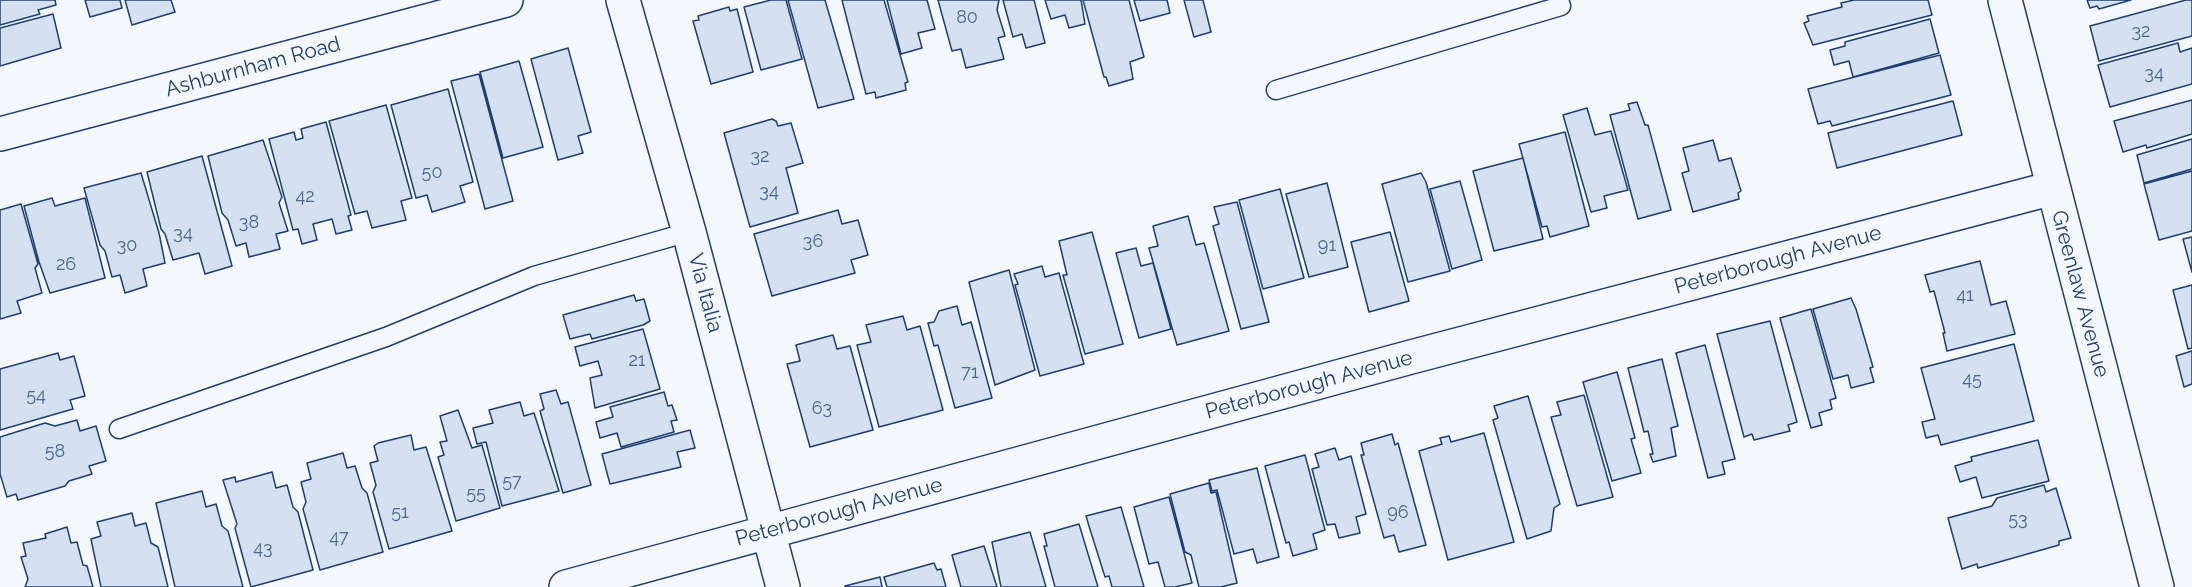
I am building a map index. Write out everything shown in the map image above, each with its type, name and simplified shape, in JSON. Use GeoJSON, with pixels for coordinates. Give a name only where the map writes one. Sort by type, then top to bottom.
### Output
{"type":"FeatureCollection","features":[{"type":"Feature","properties":{"kind":"street","name":"Ashburnham Road"},"geometry":{"type":"LineString","coordinates":[[0,134],[506,0]]}},
{"type":"Feature","properties":{"kind":"street","name":"Via Italia"},"geometry":{"type":"LineString","coordinates":[[623,0],[689,232],[783,587]]}},
{"type":"Feature","properties":{"kind":"street","name":"Greenlaw Avenue"},"geometry":{"type":"LineString","coordinates":[[2005,0],[2157,587]]}},
{"type":"Feature","properties":{"kind":"street","name":"Peterborough Avenue"},"geometry":{"type":"LineString","coordinates":[[566,587],[1411,357],[2053,188]]}},
{"type":"Feature","properties":{"kind":"lane"},"geometry":{"type":"LineString","coordinates":[[1276,90],[1561,6],[1559,0]]}},
{"type":"Feature","properties":{"kind":"lane"},"geometry":{"type":"LineString","coordinates":[[119,429],[386,337],[534,276],[660,243],[689,232]]}},
{"type":"Feature","properties":{"kind":"building"},"geometry":{"type":"Polygon","coordinates":[[[0,0],[55,0],[56,5],[38,10],[40,14],[0,25],[0,0]]]}},
{"type":"Feature","properties":{"kind":"building"},"geometry":{"type":"Polygon","coordinates":[[[85,0],[120,0],[122,8],[90,17],[85,0]]]}},
{"type":"Feature","properties":{"kind":"building"},"geometry":{"type":"Polygon","coordinates":[[[125,0],[171,0],[175,12],[132,25],[125,0]]]}},
{"type":"Feature","properties":{"kind":"building"},"geometry":{"type":"Polygon","coordinates":[[[771,0],[786,0],[802,59],[761,70],[744,7],[771,0]]]}},
{"type":"Feature","properties":{"kind":"building"},"geometry":{"type":"Polygon","coordinates":[[[788,0],[825,0],[854,99],[818,108],[788,0]]]}},
{"type":"Feature","properties":{"kind":"building"},"geometry":{"type":"Polygon","coordinates":[[[842,0],[884,0],[908,82],[905,83],[906,90],[876,98],[875,92],[866,94],[842,0]]]}},
{"type":"Feature","properties":{"kind":"building"},"geometry":{"type":"Polygon","coordinates":[[[887,0],[927,0],[935,29],[918,33],[922,48],[901,54],[887,0]]]}},
{"type":"Feature","properties":{"kind":"building"},"geometry":{"type":"Polygon","coordinates":[[[938,0],[999,0],[997,10],[1005,36],[998,38],[1004,59],[966,68],[961,49],[952,51],[938,0]]]}},
{"type":"Feature","properties":{"kind":"building"},"geometry":{"type":"Polygon","coordinates":[[[1003,0],[1034,0],[1045,43],[1026,48],[1022,34],[1013,37],[1003,0]]]}},
{"type":"Feature","properties":{"kind":"building"},"geometry":{"type":"Polygon","coordinates":[[[1045,0],[1081,0],[1085,24],[1069,28],[1065,15],[1051,19],[1045,0]]]}},
{"type":"Feature","properties":{"kind":"building"},"geometry":{"type":"Polygon","coordinates":[[[1083,0],[1129,0],[1144,57],[1130,62],[1133,79],[1109,86],[1104,77],[1083,0]]]}},
{"type":"Feature","properties":{"kind":"building"},"geometry":{"type":"Polygon","coordinates":[[[1134,0],[1167,0],[1170,13],[1140,21],[1134,0]]]}},
{"type":"Feature","properties":{"kind":"building"},"geometry":{"type":"Polygon","coordinates":[[[1184,0],[1203,0],[1211,32],[1194,37],[1184,0]]]}},
{"type":"Feature","properties":{"kind":"building"},"geometry":{"type":"Polygon","coordinates":[[[1854,0],[1928,0],[1932,15],[1813,45],[1804,23],[1809,21],[1807,16],[1842,7],[1841,3],[1854,0]]]}},
{"type":"Feature","properties":{"kind":"building"},"geometry":{"type":"Polygon","coordinates":[[[2087,0],[2131,0],[2099,9],[2097,6],[2090,8],[2087,0]]]}},
{"type":"Feature","properties":{"kind":"building"},"geometry":{"type":"Polygon","coordinates":[[[2192,0],[2192,36],[2099,61],[2090,26],[2192,0]]]}},
{"type":"Feature","properties":{"kind":"building"},"geometry":{"type":"Polygon","coordinates":[[[729,7],[730,11],[737,9],[753,72],[711,84],[693,21],[699,20],[698,16],[729,7]]]}},
{"type":"Feature","properties":{"kind":"building"},"geometry":{"type":"Polygon","coordinates":[[[53,14],[61,48],[0,66],[0,28],[53,14]]]}},
{"type":"Feature","properties":{"kind":"building"},"geometry":{"type":"Polygon","coordinates":[[[1930,19],[1939,53],[1853,77],[1849,61],[1834,65],[1830,50],[1845,46],[1845,42],[1930,19]]]}},
{"type":"Feature","properties":{"kind":"building"},"geometry":{"type":"Polygon","coordinates":[[[2178,43],[2180,52],[2192,48],[2192,84],[2110,107],[2098,65],[2178,43]]]}},
{"type":"Feature","properties":{"kind":"building"},"geometry":{"type":"Polygon","coordinates":[[[568,48],[591,132],[578,136],[583,153],[558,160],[531,59],[568,48]]]}},
{"type":"Feature","properties":{"kind":"building"},"geometry":{"type":"Polygon","coordinates":[[[1940,55],[1951,95],[1832,126],[1830,121],[1818,124],[1808,89],[1940,55]]]}},
{"type":"Feature","properties":{"kind":"building"},"geometry":{"type":"Polygon","coordinates":[[[519,61],[543,147],[503,158],[480,72],[519,61]]]}},
{"type":"Feature","properties":{"kind":"building"},"geometry":{"type":"Polygon","coordinates":[[[479,74],[513,201],[485,209],[451,81],[479,74]]]}},
{"type":"Feature","properties":{"kind":"building"},"geometry":{"type":"Polygon","coordinates":[[[448,89],[473,182],[460,186],[465,202],[432,212],[427,195],[416,198],[391,105],[448,89]]]}},
{"type":"Feature","properties":{"kind":"building"},"geometry":{"type":"Polygon","coordinates":[[[2192,100],[2192,134],[2147,148],[2146,145],[2123,152],[2114,121],[2192,100]]]}},
{"type":"Feature","properties":{"kind":"building"},"geometry":{"type":"Polygon","coordinates":[[[1953,101],[1962,135],[1837,168],[1828,133],[1953,101]]]}},
{"type":"Feature","properties":{"kind":"building"},"geometry":{"type":"Polygon","coordinates":[[[1637,102],[1645,125],[1648,125],[1671,210],[1638,219],[1610,115],[1630,110],[1628,104],[1637,102]]]}},
{"type":"Feature","properties":{"kind":"building"},"geometry":{"type":"Polygon","coordinates":[[[386,105],[412,198],[401,201],[406,220],[372,228],[367,211],[355,214],[329,121],[386,105]]]}},
{"type":"Feature","properties":{"kind":"building"},"geometry":{"type":"Polygon","coordinates":[[[1587,108],[1595,135],[1611,131],[1628,190],[1604,196],[1607,208],[1591,212],[1563,115],[1587,108]]]}},
{"type":"Feature","properties":{"kind":"building"},"geometry":{"type":"Polygon","coordinates":[[[772,119],[778,126],[791,123],[803,163],[786,168],[798,213],[750,227],[724,133],[772,119]]]}},
{"type":"Feature","properties":{"kind":"building"},"geometry":{"type":"Polygon","coordinates":[[[326,122],[351,215],[348,216],[352,230],[336,234],[332,219],[313,224],[317,240],[302,244],[298,229],[293,230],[269,139],[294,132],[296,140],[303,138],[301,129],[326,122]]]}},
{"type":"Feature","properties":{"kind":"building"},"geometry":{"type":"Polygon","coordinates":[[[1565,132],[1589,226],[1550,237],[1547,226],[1542,227],[1519,144],[1565,132]]]}},
{"type":"Feature","properties":{"kind":"building"},"geometry":{"type":"Polygon","coordinates":[[[2192,139],[2192,169],[2144,183],[2137,155],[2192,139]]]}},
{"type":"Feature","properties":{"kind":"building"},"geometry":{"type":"Polygon","coordinates":[[[263,140],[282,197],[279,203],[288,231],[276,234],[280,249],[249,257],[246,243],[236,246],[228,220],[222,213],[208,156],[263,140]]]}},
{"type":"Feature","properties":{"kind":"building"},"geometry":{"type":"Polygon","coordinates":[[[1713,140],[1719,161],[1731,158],[1741,191],[1738,193],[1739,199],[1693,212],[1682,173],[1689,171],[1683,148],[1713,140]]]}},
{"type":"Feature","properties":{"kind":"building"},"geometry":{"type":"Polygon","coordinates":[[[202,156],[232,266],[205,274],[199,253],[173,260],[165,234],[161,229],[147,172],[202,156]]]}},
{"type":"Feature","properties":{"kind":"building"},"geometry":{"type":"Polygon","coordinates":[[[1523,158],[1543,239],[1494,251],[1473,171],[1523,158]]]}},
{"type":"Feature","properties":{"kind":"building"},"geometry":{"type":"Polygon","coordinates":[[[2192,171],[2192,231],[2159,240],[2144,184],[2192,171]]]}},
{"type":"Feature","properties":{"kind":"building"},"geometry":{"type":"Polygon","coordinates":[[[141,173],[159,233],[165,263],[143,269],[147,286],[125,293],[120,275],[112,277],[105,251],[100,245],[84,188],[141,173]]]}},
{"type":"Feature","properties":{"kind":"building"},"geometry":{"type":"Polygon","coordinates":[[[1421,173],[1426,182],[1450,271],[1408,282],[1382,184],[1421,173]]]}},
{"type":"Feature","properties":{"kind":"building"},"geometry":{"type":"Polygon","coordinates":[[[1460,181],[1482,260],[1452,269],[1430,189],[1460,181]]]}},
{"type":"Feature","properties":{"kind":"building"},"geometry":{"type":"Polygon","coordinates":[[[1327,183],[1348,267],[1309,277],[1286,194],[1327,183]]]}},
{"type":"Feature","properties":{"kind":"building"},"geometry":{"type":"Polygon","coordinates":[[[1280,189],[1304,278],[1263,289],[1239,200],[1280,189]]]}},
{"type":"Feature","properties":{"kind":"building"},"geometry":{"type":"Polygon","coordinates":[[[52,198],[55,206],[85,198],[105,278],[50,293],[24,206],[52,198]]]}},
{"type":"Feature","properties":{"kind":"building"},"geometry":{"type":"Polygon","coordinates":[[[1237,202],[1269,322],[1241,329],[1213,226],[1219,224],[1214,207],[1237,202]]]}},
{"type":"Feature","properties":{"kind":"building"},"geometry":{"type":"Polygon","coordinates":[[[21,204],[38,264],[35,268],[42,293],[17,301],[21,313],[0,319],[0,210],[21,204]]]}},
{"type":"Feature","properties":{"kind":"building"},"geometry":{"type":"Polygon","coordinates":[[[838,210],[842,224],[858,220],[868,255],[851,260],[855,273],[772,296],[754,234],[838,210]]]}},
{"type":"Feature","properties":{"kind":"building"},"geometry":{"type":"Polygon","coordinates":[[[1188,216],[1196,245],[1204,243],[1229,331],[1177,345],[1149,248],[1158,246],[1153,226],[1188,216]]]}},
{"type":"Feature","properties":{"kind":"building"},"geometry":{"type":"Polygon","coordinates":[[[1092,232],[1123,344],[1085,354],[1063,275],[1067,275],[1059,241],[1092,232]]]}},
{"type":"Feature","properties":{"kind":"building"},"geometry":{"type":"Polygon","coordinates":[[[1390,232],[1409,301],[1369,312],[1351,242],[1390,232]]]}},
{"type":"Feature","properties":{"kind":"building"},"geometry":{"type":"Polygon","coordinates":[[[2192,237],[2192,272],[2183,239],[2192,237]]]}},
{"type":"Feature","properties":{"kind":"building"},"geometry":{"type":"Polygon","coordinates":[[[1136,248],[1141,266],[1153,263],[1171,329],[1139,338],[1116,253],[1136,248]]]}},
{"type":"Feature","properties":{"kind":"building"},"geometry":{"type":"Polygon","coordinates":[[[1980,261],[1991,305],[2006,301],[2015,334],[1947,351],[1943,333],[1945,333],[1934,291],[1930,292],[1925,275],[1980,261]]]}},
{"type":"Feature","properties":{"kind":"building"},"geometry":{"type":"Polygon","coordinates":[[[1042,266],[1045,277],[1059,273],[1084,364],[1040,376],[1014,274],[1042,266]]]}},
{"type":"Feature","properties":{"kind":"building"},"geometry":{"type":"Polygon","coordinates":[[[1009,270],[1035,370],[995,385],[969,282],[1009,270]]]}},
{"type":"Feature","properties":{"kind":"building"},"geometry":{"type":"Polygon","coordinates":[[[2192,285],[2192,348],[2188,349],[2173,290],[2192,285]]]}},
{"type":"Feature","properties":{"kind":"building"},"geometry":{"type":"Polygon","coordinates":[[[634,295],[636,301],[644,299],[650,321],[592,339],[590,334],[570,339],[563,315],[634,295]]]}},
{"type":"Feature","properties":{"kind":"building"},"geometry":{"type":"Polygon","coordinates":[[[1851,298],[1873,367],[1870,368],[1874,382],[1851,388],[1848,375],[1833,379],[1813,309],[1851,298]]]}},
{"type":"Feature","properties":{"kind":"building"},"geometry":{"type":"Polygon","coordinates":[[[957,306],[962,325],[971,322],[992,398],[955,408],[938,345],[934,346],[928,323],[934,322],[939,311],[957,306]]]}},
{"type":"Feature","properties":{"kind":"building"},"geometry":{"type":"Polygon","coordinates":[[[1811,309],[1836,398],[1830,400],[1832,409],[1819,413],[1822,425],[1811,428],[1780,318],[1811,309]]]}},
{"type":"Feature","properties":{"kind":"building"},"geometry":{"type":"Polygon","coordinates":[[[903,316],[907,330],[920,326],[943,410],[879,427],[857,345],[871,342],[866,325],[903,316]]]}},
{"type":"Feature","properties":{"kind":"building"},"geometry":{"type":"Polygon","coordinates":[[[1770,321],[1797,422],[1788,425],[1790,431],[1754,440],[1752,434],[1744,437],[1717,334],[1770,321]]]}},
{"type":"Feature","properties":{"kind":"building"},"geometry":{"type":"Polygon","coordinates":[[[643,329],[660,389],[595,408],[590,378],[602,375],[598,361],[580,366],[575,347],[643,329]]]}},
{"type":"Feature","properties":{"kind":"building"},"geometry":{"type":"Polygon","coordinates":[[[833,335],[837,349],[850,346],[873,430],[810,447],[787,364],[800,361],[796,345],[833,335]]]}},
{"type":"Feature","properties":{"kind":"building"},"geometry":{"type":"Polygon","coordinates":[[[2014,344],[2034,421],[1941,445],[1938,435],[1926,438],[1922,422],[1935,419],[1921,368],[2014,344]]]}},
{"type":"Feature","properties":{"kind":"building"},"geometry":{"type":"Polygon","coordinates":[[[1705,345],[1735,459],[1722,462],[1725,474],[1708,478],[1676,353],[1705,345]]]}},
{"type":"Feature","properties":{"kind":"building"},"geometry":{"type":"Polygon","coordinates":[[[2192,351],[2192,384],[2184,387],[2176,356],[2192,351]]]}},
{"type":"Feature","properties":{"kind":"building"},"geometry":{"type":"Polygon","coordinates":[[[58,353],[60,360],[74,356],[85,396],[70,400],[73,409],[0,430],[0,369],[58,353]]]}},
{"type":"Feature","properties":{"kind":"building"},"geometry":{"type":"Polygon","coordinates":[[[1662,359],[1678,426],[1671,428],[1676,456],[1653,462],[1648,431],[1644,432],[1628,368],[1662,359]]]}},
{"type":"Feature","properties":{"kind":"building"},"geometry":{"type":"Polygon","coordinates":[[[1617,372],[1635,438],[1631,439],[1641,473],[1612,481],[1583,382],[1617,372]]]}},
{"type":"Feature","properties":{"kind":"building"},"geometry":{"type":"Polygon","coordinates":[[[556,390],[561,404],[568,402],[591,485],[563,493],[540,411],[544,409],[540,394],[556,390]]]}},
{"type":"Feature","properties":{"kind":"building"},"geometry":{"type":"Polygon","coordinates":[[[664,392],[668,406],[672,405],[677,420],[671,421],[674,432],[621,447],[617,433],[600,438],[596,422],[613,417],[610,407],[664,392]]]}},
{"type":"Feature","properties":{"kind":"building"},"geometry":{"type":"Polygon","coordinates":[[[1584,395],[1613,497],[1577,506],[1551,417],[1561,415],[1557,402],[1584,395]]]}},
{"type":"Feature","properties":{"kind":"building"},"geometry":{"type":"Polygon","coordinates":[[[1528,396],[1560,504],[1554,508],[1551,531],[1527,539],[1493,420],[1498,418],[1494,406],[1528,396]]]}},
{"type":"Feature","properties":{"kind":"building"},"geometry":{"type":"Polygon","coordinates":[[[520,402],[524,416],[534,413],[559,491],[502,506],[486,442],[477,444],[473,428],[493,423],[489,410],[520,402]]]}},
{"type":"Feature","properties":{"kind":"building"},"geometry":{"type":"Polygon","coordinates":[[[458,410],[472,448],[482,445],[500,508],[456,521],[438,457],[444,455],[440,442],[447,441],[440,416],[458,410]]]}},
{"type":"Feature","properties":{"kind":"building"},"geometry":{"type":"Polygon","coordinates":[[[77,420],[80,431],[96,426],[106,461],[89,466],[92,474],[69,481],[65,486],[18,500],[16,494],[7,497],[0,474],[0,437],[45,423],[55,426],[77,420]]]}},
{"type":"Feature","properties":{"kind":"building"},"geometry":{"type":"Polygon","coordinates":[[[690,430],[695,448],[677,452],[681,467],[610,484],[602,454],[690,430]]]}},
{"type":"Feature","properties":{"kind":"building"},"geometry":{"type":"Polygon","coordinates":[[[1484,433],[1514,542],[1448,560],[1419,451],[1442,444],[1440,438],[1449,436],[1451,442],[1484,433]]]}},
{"type":"Feature","properties":{"kind":"building"},"geometry":{"type":"Polygon","coordinates":[[[1392,434],[1395,445],[1398,443],[1426,545],[1399,552],[1394,535],[1384,538],[1361,455],[1364,455],[1361,443],[1392,434]]]}},
{"type":"Feature","properties":{"kind":"building"},"geometry":{"type":"Polygon","coordinates":[[[411,435],[414,450],[426,447],[452,531],[389,549],[373,492],[376,485],[370,463],[378,461],[374,446],[378,443],[411,435]]]}},
{"type":"Feature","properties":{"kind":"building"},"geometry":{"type":"Polygon","coordinates":[[[2038,440],[2049,481],[1982,498],[1976,477],[1960,482],[1955,466],[1972,461],[1971,457],[2038,440]]]}},
{"type":"Feature","properties":{"kind":"building"},"geometry":{"type":"Polygon","coordinates":[[[1335,448],[1339,460],[1351,456],[1366,514],[1356,517],[1360,533],[1339,538],[1335,524],[1327,525],[1312,469],[1319,467],[1315,454],[1335,448]]]}},
{"type":"Feature","properties":{"kind":"building"},"geometry":{"type":"Polygon","coordinates":[[[343,453],[347,468],[355,466],[362,488],[367,493],[383,552],[320,570],[303,509],[306,502],[301,482],[311,479],[307,463],[343,453]]]}},
{"type":"Feature","properties":{"kind":"building"},"geometry":{"type":"Polygon","coordinates":[[[1305,455],[1325,530],[1313,534],[1317,549],[1293,556],[1289,542],[1286,543],[1265,466],[1305,455]]]}},
{"type":"Feature","properties":{"kind":"building"},"geometry":{"type":"Polygon","coordinates":[[[1257,468],[1279,557],[1257,563],[1253,549],[1234,554],[1217,490],[1212,491],[1209,480],[1257,468]]]}},
{"type":"Feature","properties":{"kind":"building"},"geometry":{"type":"Polygon","coordinates":[[[272,472],[276,488],[287,485],[293,507],[298,512],[313,570],[251,587],[235,528],[237,524],[223,480],[235,477],[236,482],[272,472]]]}},
{"type":"Feature","properties":{"kind":"building"},"geometry":{"type":"Polygon","coordinates":[[[1209,483],[1211,493],[1216,492],[1237,583],[1221,587],[1199,587],[1191,555],[1185,552],[1170,494],[1209,483]]]}},
{"type":"Feature","properties":{"kind":"building"},"geometry":{"type":"Polygon","coordinates":[[[2044,485],[2046,492],[2056,488],[2071,538],[2059,541],[2059,545],[1978,568],[1977,564],[1962,569],[1948,518],[1992,506],[1997,498],[2044,485]]]}},
{"type":"Feature","properties":{"kind":"building"},"geometry":{"type":"Polygon","coordinates":[[[202,491],[206,507],[216,504],[222,526],[228,531],[243,587],[175,587],[156,503],[202,491]]]}},
{"type":"Feature","properties":{"kind":"building"},"geometry":{"type":"Polygon","coordinates":[[[1169,497],[1192,583],[1175,587],[1165,587],[1158,562],[1149,564],[1134,507],[1169,497]]]}},
{"type":"Feature","properties":{"kind":"building"},"geometry":{"type":"Polygon","coordinates":[[[1121,507],[1144,587],[1112,587],[1109,576],[1105,577],[1086,516],[1121,507]]]}},
{"type":"Feature","properties":{"kind":"building"},"geometry":{"type":"Polygon","coordinates":[[[132,513],[135,526],[146,523],[151,543],[158,547],[168,587],[101,587],[91,539],[101,536],[97,522],[132,513]]]}},
{"type":"Feature","properties":{"kind":"building"},"geometry":{"type":"Polygon","coordinates":[[[1079,524],[1098,587],[1055,587],[1044,546],[1047,546],[1044,534],[1079,524]]]}},
{"type":"Feature","properties":{"kind":"building"},"geometry":{"type":"Polygon","coordinates":[[[67,527],[71,543],[77,542],[83,565],[87,566],[93,587],[25,587],[28,579],[21,557],[26,556],[23,543],[46,538],[45,534],[67,527]]]}},
{"type":"Feature","properties":{"kind":"building"},"geometry":{"type":"Polygon","coordinates":[[[1030,532],[1046,587],[1001,587],[992,542],[1030,532]]]}},
{"type":"Feature","properties":{"kind":"building"},"geometry":{"type":"Polygon","coordinates":[[[984,546],[997,587],[961,587],[952,555],[984,546]]]}},
{"type":"Feature","properties":{"kind":"building"},"geometry":{"type":"Polygon","coordinates":[[[934,563],[937,570],[941,569],[946,587],[887,587],[884,577],[934,563]]]}},
{"type":"Feature","properties":{"kind":"building"},"geometry":{"type":"Polygon","coordinates":[[[880,577],[882,587],[845,587],[845,586],[880,577]]]}}]}
